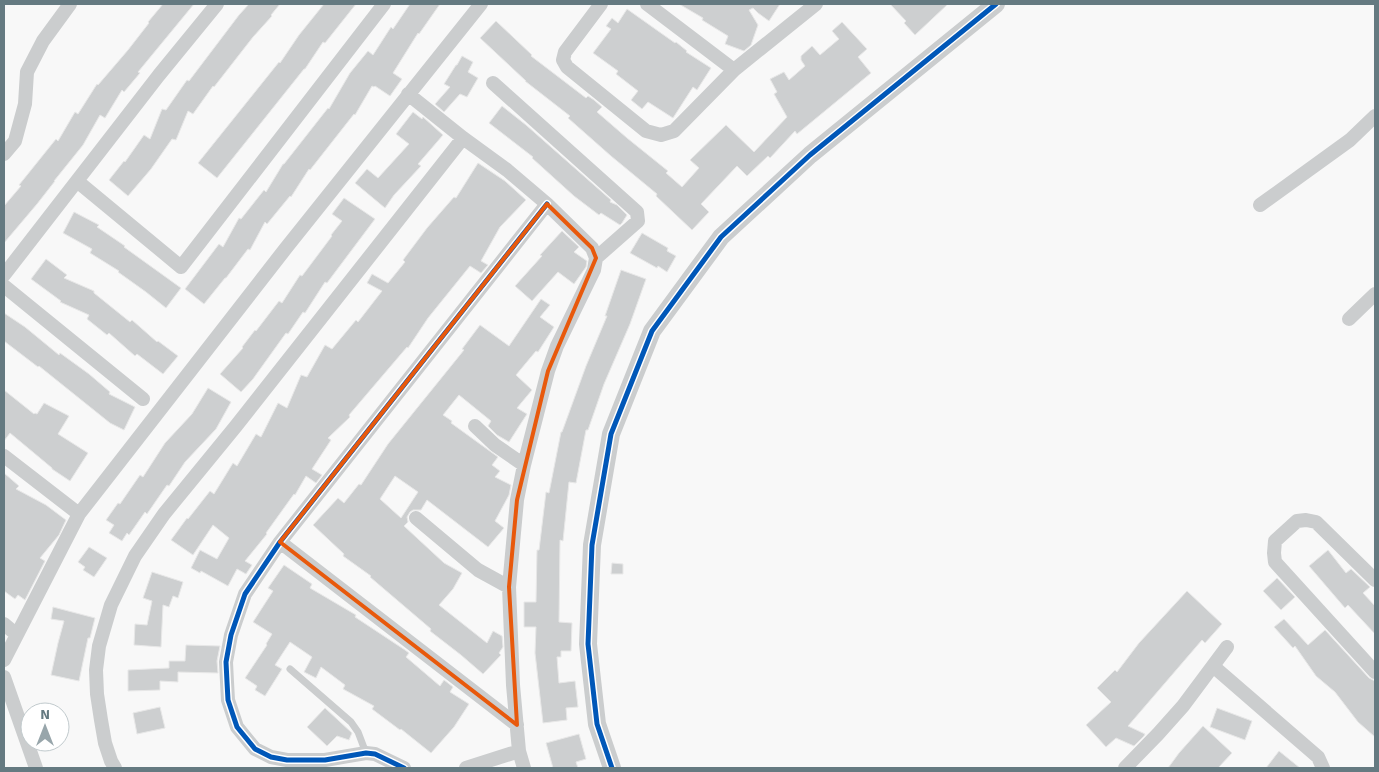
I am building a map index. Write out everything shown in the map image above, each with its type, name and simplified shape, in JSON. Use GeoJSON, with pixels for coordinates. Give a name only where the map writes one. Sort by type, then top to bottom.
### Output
{"type":"FeatureCollection","features":[{"type":"Feature","properties":{"kind":"street"},"geometry":{"type":"LineString","coordinates":[[4,154],[15,141],[25,104],[27,72],[43,41],[70,4]]}},
{"type":"Feature","properties":{"kind":"street"},"geometry":{"type":"LineString","coordinates":[[4,275],[217,4]]}},
{"type":"Feature","properties":{"kind":"street"},"geometry":{"type":"LineString","coordinates":[[77,181],[182,266],[384,4]]}},
{"type":"Feature","properties":{"kind":"street"},"geometry":{"type":"LineString","coordinates":[[4,660],[79,514],[480,4]]}},
{"type":"Feature","properties":{"kind":"street"},"geometry":{"type":"LineString","coordinates":[[601,4],[565,52],[563,60],[567,67],[646,131],[662,135],[674,131],[734,70],[813,5]]}},
{"type":"Feature","properties":{"kind":"street"},"geometry":{"type":"LineString","coordinates":[[647,4],[734,70]]}},
{"type":"Feature","properties":{"kind":"street"},"geometry":{"type":"LineString","coordinates":[[612,768],[598,724],[588,644],[592,545],[611,434],[652,331],[722,237],[810,155],[996,4]]}},
{"type":"Feature","properties":{"kind":"street"},"geometry":{"type":"LineString","coordinates":[[493,83],[637,212],[638,221],[596,258]]}},
{"type":"Feature","properties":{"kind":"street"},"geometry":{"type":"LineString","coordinates":[[408,94],[507,170],[547,204],[592,248],[596,258],[594,270],[557,346],[548,371],[524,464],[518,500],[509,587],[513,685],[519,752],[524,768]]}},
{"type":"Feature","properties":{"kind":"street"},"geometry":{"type":"LineString","coordinates":[[1260,205],[1350,140],[1375,116]]}},
{"type":"Feature","properties":{"kind":"street"},"geometry":{"type":"LineString","coordinates":[[115,768],[111,761],[104,735],[97,694],[96,670],[99,646],[111,605],[134,556],[164,514],[236,426],[463,138]]}},
{"type":"Feature","properties":{"kind":"street"},"geometry":{"type":"LineString","coordinates":[[404,768],[375,754],[366,752],[317,761],[287,760],[271,757],[255,749],[237,728],[228,700],[226,662],[232,635],[245,594],[280,542],[547,204]]}},
{"type":"Feature","properties":{"kind":"street"},"geometry":{"type":"LineString","coordinates":[[4,286],[143,399]]}},
{"type":"Feature","properties":{"kind":"street"},"geometry":{"type":"LineString","coordinates":[[1349,319],[1375,294]]}},
{"type":"Feature","properties":{"kind":"street"},"geometry":{"type":"LineString","coordinates":[[475,426],[495,445],[524,464]]}},
{"type":"Feature","properties":{"kind":"street"},"geometry":{"type":"LineString","coordinates":[[4,456],[79,514]]}},
{"type":"Feature","properties":{"kind":"street"},"geometry":{"type":"LineString","coordinates":[[416,518],[478,570],[509,587]]}},
{"type":"Feature","properties":{"kind":"street"},"geometry":{"type":"LineString","coordinates":[[1375,580],[1316,522],[1297,521],[1275,541],[1275,562],[1375,672]]}},
{"type":"Feature","properties":{"kind":"street"},"geometry":{"type":"LineString","coordinates":[[280,542],[517,725]]}},
{"type":"Feature","properties":{"kind":"street"},"geometry":{"type":"LineString","coordinates":[[4,624],[17,636]]}},
{"type":"Feature","properties":{"kind":"street"},"geometry":{"type":"LineString","coordinates":[[1125,768],[1183,706],[1227,647]]}},
{"type":"Feature","properties":{"kind":"street"},"geometry":{"type":"LineString","coordinates":[[1213,666],[1318,757],[1324,768]]}},
{"type":"Feature","properties":{"kind":"street"},"geometry":{"type":"LineString","coordinates":[[4,677],[36,768]]}},
{"type":"Feature","properties":{"kind":"street"},"geometry":{"type":"LineString","coordinates":[[466,768],[519,752]]}},
{"type":"Feature","properties":{"kind":"lane"},"geometry":{"type":"LineString","coordinates":[[290,670],[351,722],[358,732],[366,752]]}},
{"type":"Feature","properties":{"kind":"highlighted area"},"geometry":{"type":"Polygon","coordinates":[[[547,204],[592,248],[596,258],[548,371],[517,500],[509,587],[517,725],[280,542],[547,204]]]}},
{"type":"Feature","properties":{"kind":"building"},"geometry":{"type":"Polygon","coordinates":[[[163,4],[194,4],[138,72],[140,73],[124,92],[122,90],[105,118],[100,115],[83,145],[4,243],[4,206],[56,139],[58,141],[75,112],[78,114],[97,84],[128,50],[163,4]]]}},
{"type":"Feature","properties":{"kind":"building"},"geometry":{"type":"Polygon","coordinates":[[[249,4],[280,4],[213,86],[193,114],[188,111],[176,140],[172,139],[151,169],[128,196],[109,180],[125,162],[144,135],[150,139],[162,109],[166,110],[187,80],[189,81],[249,4]]]}},
{"type":"Feature","properties":{"kind":"building"},"geometry":{"type":"Polygon","coordinates":[[[324,4],[356,4],[325,43],[323,42],[305,69],[217,178],[198,163],[280,63],[299,35],[324,4]]]}},
{"type":"Feature","properties":{"kind":"building"},"geometry":{"type":"Polygon","coordinates":[[[410,4],[440,4],[418,33],[393,73],[402,79],[390,96],[372,86],[355,115],[309,169],[291,197],[267,224],[265,222],[250,250],[248,249],[204,304],[185,289],[219,244],[223,247],[239,218],[241,219],[264,190],[266,192],[283,164],[329,109],[350,73],[368,51],[373,55],[391,27],[393,29],[410,4]]]}},
{"type":"Feature","properties":{"kind":"building"},"geometry":{"type":"Polygon","coordinates":[[[679,4],[780,4],[769,21],[753,8],[749,10],[758,25],[751,45],[744,51],[725,44],[728,36],[679,4]]]}},
{"type":"Feature","properties":{"kind":"building"},"geometry":{"type":"Polygon","coordinates":[[[890,4],[948,4],[915,35],[904,23],[906,21],[890,4]]]}},
{"type":"Feature","properties":{"kind":"building"},"geometry":{"type":"Polygon","coordinates":[[[627,9],[711,68],[697,90],[693,87],[673,118],[648,102],[642,109],[631,100],[638,91],[616,74],[618,71],[593,53],[611,29],[606,26],[612,18],[618,23],[627,9]]]}},
{"type":"Feature","properties":{"kind":"building"},"geometry":{"type":"Polygon","coordinates":[[[496,21],[531,56],[586,98],[588,96],[602,107],[597,112],[668,171],[666,173],[682,187],[699,168],[690,160],[726,125],[754,152],[787,117],[774,94],[777,92],[770,79],[784,72],[789,80],[805,66],[801,56],[812,46],[820,55],[839,39],[832,31],[842,22],[867,49],[858,57],[871,73],[797,134],[795,131],[770,158],[768,156],[747,176],[737,166],[701,204],[709,212],[692,230],[656,196],[657,194],[568,118],[570,116],[525,81],[480,38],[496,21]]]}},
{"type":"Feature","properties":{"kind":"building"},"geometry":{"type":"Polygon","coordinates":[[[462,56],[473,62],[468,72],[478,78],[467,97],[460,94],[444,112],[435,104],[450,87],[444,84],[462,56]]]}},
{"type":"Feature","properties":{"kind":"building"},"geometry":{"type":"Polygon","coordinates":[[[502,106],[611,200],[610,202],[617,205],[627,215],[622,223],[620,225],[601,213],[599,215],[574,196],[533,157],[489,123],[502,106]]]}},
{"type":"Feature","properties":{"kind":"building"},"geometry":{"type":"Polygon","coordinates":[[[413,112],[422,119],[423,117],[443,135],[418,164],[421,166],[394,195],[385,208],[355,183],[367,169],[378,178],[409,144],[396,134],[413,112]]]}},
{"type":"Feature","properties":{"kind":"building"},"geometry":{"type":"Polygon","coordinates":[[[478,163],[505,181],[526,200],[500,227],[481,261],[488,265],[481,273],[470,266],[428,318],[408,348],[349,415],[350,417],[328,438],[331,440],[312,469],[322,475],[316,483],[306,476],[295,495],[245,561],[252,565],[246,574],[237,569],[228,586],[201,571],[200,573],[191,568],[200,550],[217,559],[229,538],[213,525],[193,555],[171,540],[210,491],[214,494],[233,463],[237,466],[256,434],[261,437],[278,403],[287,408],[301,375],[307,377],[325,345],[332,349],[356,320],[358,322],[382,291],[367,283],[372,274],[388,283],[405,262],[403,260],[427,228],[454,197],[456,198],[478,163]]]}},
{"type":"Feature","properties":{"kind":"building"},"geometry":{"type":"Polygon","coordinates":[[[344,198],[375,219],[327,283],[325,282],[305,313],[303,312],[288,334],[286,333],[253,379],[241,392],[220,374],[243,348],[279,301],[282,303],[300,275],[302,276],[332,236],[342,221],[332,214],[344,198]]]}},
{"type":"Feature","properties":{"kind":"building"},"geometry":{"type":"Polygon","coordinates":[[[74,212],[99,225],[97,227],[181,288],[166,308],[119,271],[90,253],[92,249],[63,233],[74,212]]]}},
{"type":"Feature","properties":{"kind":"building"},"geometry":{"type":"Polygon","coordinates":[[[562,231],[579,247],[574,252],[587,261],[586,267],[574,284],[558,272],[532,301],[515,286],[562,231]]]}},
{"type":"Feature","properties":{"kind":"building"},"geometry":{"type":"Polygon","coordinates":[[[642,233],[668,248],[667,251],[676,256],[667,272],[630,253],[642,233]]]}},
{"type":"Feature","properties":{"kind":"building"},"geometry":{"type":"Polygon","coordinates":[[[46,259],[67,275],[64,278],[94,291],[94,293],[130,322],[132,320],[157,342],[178,356],[163,374],[137,354],[135,356],[109,333],[107,335],[87,319],[89,315],[60,302],[31,279],[46,259]]]}},
{"type":"Feature","properties":{"kind":"building"},"geometry":{"type":"Polygon","coordinates":[[[621,270],[646,279],[630,324],[604,384],[588,430],[586,430],[576,483],[569,482],[563,541],[560,540],[559,622],[572,623],[571,651],[561,651],[561,657],[557,657],[559,683],[575,681],[578,707],[566,708],[567,720],[543,723],[535,653],[536,627],[524,627],[524,602],[536,602],[537,550],[539,550],[546,492],[549,493],[561,432],[607,316],[605,316],[621,270]]]}},
{"type":"Feature","properties":{"kind":"building"},"geometry":{"type":"Polygon","coordinates":[[[541,299],[550,305],[540,317],[554,327],[538,352],[536,351],[516,375],[532,390],[517,408],[527,414],[509,442],[497,435],[488,426],[491,421],[459,395],[443,415],[452,421],[451,423],[498,457],[492,465],[500,471],[495,477],[511,485],[509,495],[495,521],[504,528],[488,547],[427,500],[421,510],[410,512],[407,517],[408,522],[404,526],[444,563],[462,573],[453,589],[439,605],[487,643],[493,631],[502,636],[503,647],[499,653],[501,655],[483,674],[430,631],[431,629],[371,576],[343,556],[344,554],[313,525],[338,498],[344,503],[359,484],[361,485],[388,444],[464,350],[462,349],[480,325],[509,346],[541,299]],[[395,476],[380,499],[401,518],[418,492],[395,476]]]}},
{"type":"Feature","properties":{"kind":"building"},"geometry":{"type":"Polygon","coordinates":[[[4,313],[25,327],[59,355],[60,353],[89,374],[110,392],[109,394],[135,407],[124,430],[110,423],[39,366],[4,341],[4,313]]]}},
{"type":"Feature","properties":{"kind":"building"},"geometry":{"type":"Polygon","coordinates":[[[208,388],[231,402],[216,429],[185,462],[169,486],[167,485],[147,514],[145,512],[129,535],[127,533],[122,541],[109,533],[114,525],[106,520],[118,503],[120,504],[140,475],[143,477],[165,443],[192,414],[208,388]]]}},
{"type":"Feature","properties":{"kind":"building"},"geometry":{"type":"Polygon","coordinates":[[[4,390],[34,414],[37,414],[44,403],[69,416],[58,434],[88,453],[70,481],[52,469],[10,433],[4,441],[4,390]]]}},
{"type":"Feature","properties":{"kind":"building"},"geometry":{"type":"Polygon","coordinates":[[[4,473],[19,486],[16,489],[46,505],[66,520],[59,535],[40,558],[45,561],[25,600],[18,595],[15,599],[4,591],[4,473]]]}},
{"type":"Feature","properties":{"kind":"building"},"geometry":{"type":"Polygon","coordinates":[[[89,547],[107,558],[94,577],[83,570],[85,567],[78,562],[89,547]]]}},
{"type":"Feature","properties":{"kind":"building"},"geometry":{"type":"Polygon","coordinates":[[[1328,550],[1346,573],[1351,569],[1370,587],[1363,593],[1375,606],[1375,634],[1348,605],[1345,608],[1309,566],[1328,550]]]}},
{"type":"Feature","properties":{"kind":"building"},"geometry":{"type":"Polygon","coordinates":[[[612,563],[623,564],[623,574],[611,574],[612,563]]]}},
{"type":"Feature","properties":{"kind":"building"},"geometry":{"type":"Polygon","coordinates":[[[284,565],[312,584],[310,588],[356,615],[355,617],[409,653],[406,657],[440,686],[444,680],[453,687],[450,692],[469,704],[454,727],[431,753],[372,709],[374,706],[343,689],[345,685],[321,667],[316,678],[304,672],[312,657],[290,642],[275,665],[282,669],[265,696],[255,690],[257,686],[245,678],[272,634],[253,622],[273,591],[268,588],[284,565]]]}},
{"type":"Feature","properties":{"kind":"building"},"geometry":{"type":"Polygon","coordinates":[[[152,572],[183,582],[178,598],[173,596],[169,607],[163,605],[161,647],[134,645],[135,624],[147,625],[152,601],[143,598],[152,572]]]}},
{"type":"Feature","properties":{"kind":"building"},"geometry":{"type":"Polygon","coordinates":[[[1277,578],[1295,597],[1281,610],[1263,591],[1277,578]]]}},
{"type":"Feature","properties":{"kind":"building"},"geometry":{"type":"Polygon","coordinates":[[[1187,591],[1222,624],[1205,643],[1202,640],[1128,726],[1145,734],[1144,736],[1134,746],[1116,738],[1106,747],[1086,725],[1111,702],[1097,688],[1115,670],[1117,672],[1139,643],[1187,591]]]}},
{"type":"Feature","properties":{"kind":"building"},"geometry":{"type":"Polygon","coordinates":[[[53,607],[95,618],[90,638],[88,638],[79,681],[51,675],[64,621],[51,619],[53,607]]]}},
{"type":"Feature","properties":{"kind":"building"},"geometry":{"type":"Polygon","coordinates":[[[1284,619],[1308,645],[1325,630],[1369,678],[1375,681],[1375,737],[1358,722],[1335,692],[1316,676],[1295,646],[1293,648],[1274,627],[1284,619]]]}},
{"type":"Feature","properties":{"kind":"building"},"geometry":{"type":"Polygon","coordinates":[[[186,645],[220,646],[217,661],[218,673],[178,672],[178,682],[160,681],[160,690],[128,691],[128,670],[169,668],[169,661],[185,661],[186,645]]]}},
{"type":"Feature","properties":{"kind":"building"},"geometry":{"type":"Polygon","coordinates":[[[160,707],[165,728],[137,734],[133,713],[160,707]]]}},
{"type":"Feature","properties":{"kind":"building"},"geometry":{"type":"Polygon","coordinates":[[[325,708],[352,733],[349,740],[337,736],[327,746],[307,727],[325,708]]]}},
{"type":"Feature","properties":{"kind":"building"},"geometry":{"type":"Polygon","coordinates":[[[1217,708],[1252,721],[1245,740],[1210,727],[1217,708]]]}},
{"type":"Feature","properties":{"kind":"building"},"geometry":{"type":"Polygon","coordinates":[[[1203,726],[1232,753],[1218,768],[1168,768],[1179,753],[1203,726]]]}},
{"type":"Feature","properties":{"kind":"building"},"geometry":{"type":"Polygon","coordinates":[[[579,734],[586,759],[576,762],[578,768],[553,768],[546,743],[579,734]]]}},
{"type":"Feature","properties":{"kind":"building"},"geometry":{"type":"Polygon","coordinates":[[[1279,751],[1300,768],[1266,768],[1279,751]]]}},
{"type":"Feature","properties":{"kind":"cycle path"},"geometry":{"type":"LineString","coordinates":[[612,768],[597,724],[588,644],[592,545],[611,434],[652,331],[721,237],[810,155],[996,4]]}},
{"type":"Feature","properties":{"kind":"cycle path"},"geometry":{"type":"LineString","coordinates":[[404,768],[375,754],[366,753],[325,760],[287,760],[271,757],[255,749],[237,727],[228,700],[226,662],[231,635],[245,594],[280,542],[547,204]]}}]}
